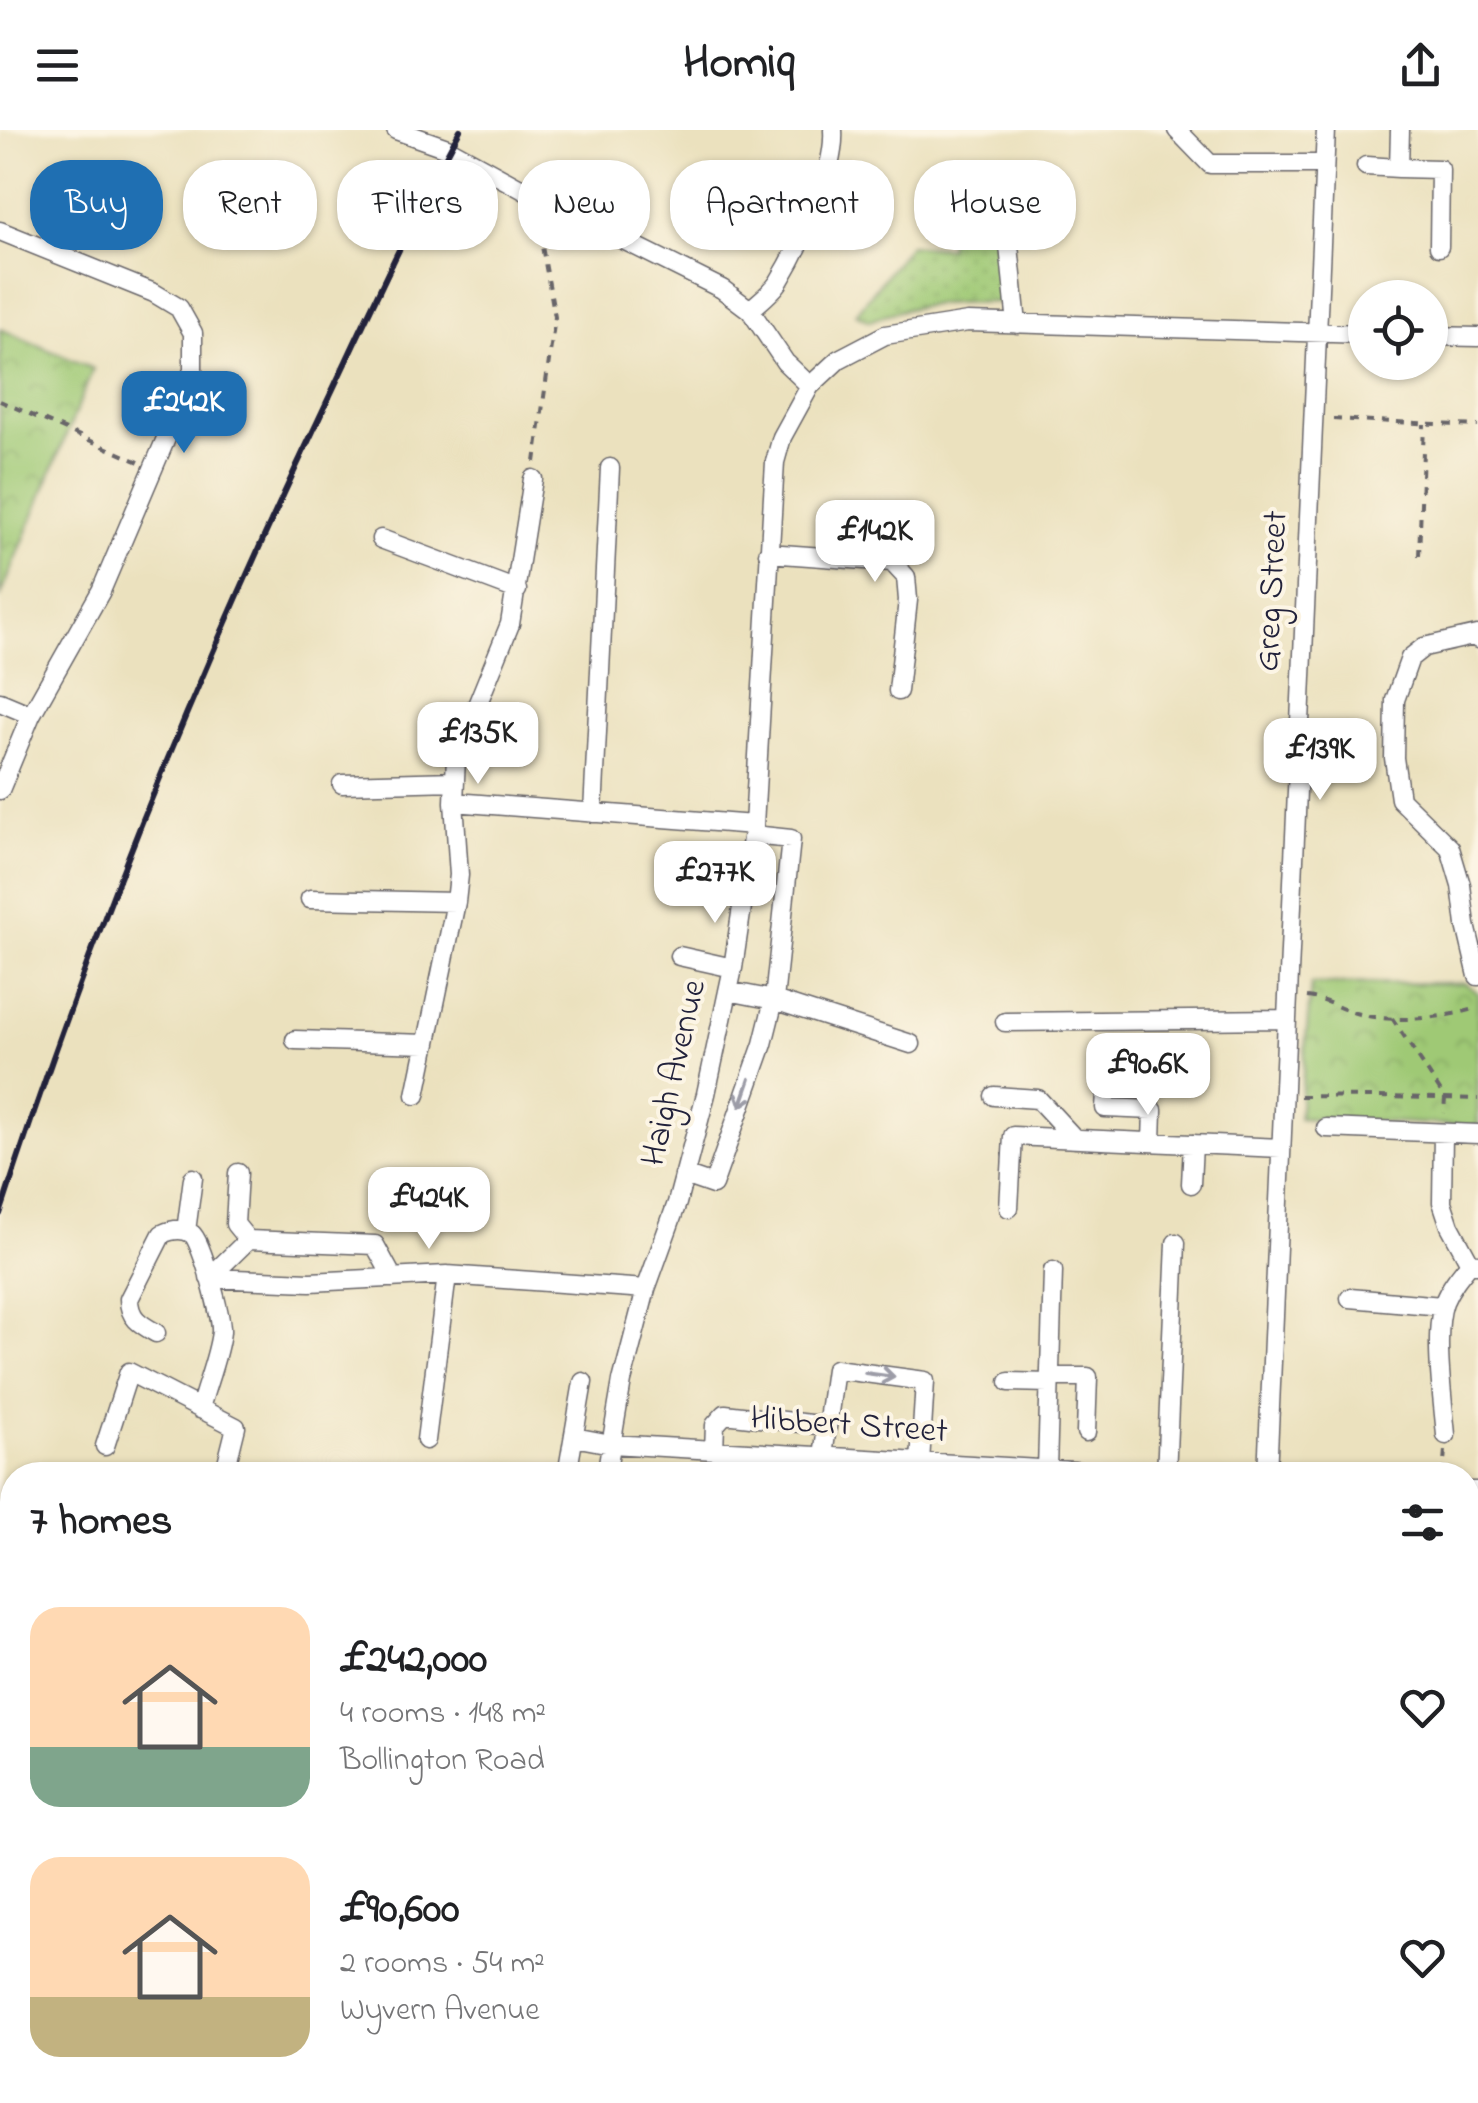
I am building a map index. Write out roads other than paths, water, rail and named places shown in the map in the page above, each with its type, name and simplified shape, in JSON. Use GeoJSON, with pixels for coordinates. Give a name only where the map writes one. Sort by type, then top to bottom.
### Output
{"type":"FeatureCollection","features":[{"type":"Feature","properties":{"kind":"street"},"geometry":{"type":"LineString","coordinates":[[396,130],[447,148],[532,195],[722,289],[750,310],[785,362],[810,386],[839,359],[884,335],[968,322],[1348,334]]}},
{"type":"Feature","properties":{"kind":"street"},"geometry":{"type":"LineString","coordinates":[[750,310],[776,286],[825,183],[834,150],[833,130]]}},
{"type":"Feature","properties":{"kind":"street"},"geometry":{"type":"LineString","coordinates":[[1177,130],[1210,164],[1324,164]]}},
{"type":"Feature","properties":{"kind":"street","name":"Greg Street"},"geometry":{"type":"LineString","coordinates":[[1267,1462],[1326,130]]}},
{"type":"Feature","properties":{"kind":"street"},"geometry":{"type":"LineString","coordinates":[[1399,168],[1400,130]]}},
{"type":"Feature","properties":{"kind":"street"},"geometry":{"type":"LineString","coordinates":[[1366,166],[1440,168],[1439,246]]}},
{"type":"Feature","properties":{"kind":"street"},"geometry":{"type":"LineString","coordinates":[[0,231],[154,293],[179,308],[193,333],[192,370],[153,468],[101,591],[31,715],[0,790]]}},
{"type":"Feature","properties":{"kind":"street"},"geometry":{"type":"LineString","coordinates":[[1008,250],[1013,324]]}},
{"type":"Feature","properties":{"kind":"street"},"geometry":{"type":"LineString","coordinates":[[1448,336],[1478,337]]}},
{"type":"Feature","properties":{"kind":"street","name":"Haigh Avenue"},"geometry":{"type":"LineString","coordinates":[[608,1462],[622,1381],[646,1288],[684,1174],[733,968],[753,830],[775,462],[782,437],[810,386]]}},
{"type":"Feature","properties":{"kind":"street"},"geometry":{"type":"LineString","coordinates":[[594,813],[610,468]]}},
{"type":"Feature","properties":{"kind":"street"},"geometry":{"type":"LineString","coordinates":[[416,1095],[456,902],[456,757],[510,624],[533,478]]}},
{"type":"Feature","properties":{"kind":"street"},"geometry":{"type":"LineString","coordinates":[[381,539],[517,590]]}},
{"type":"Feature","properties":{"kind":"street"},"geometry":{"type":"LineString","coordinates":[[768,553],[892,562],[906,577],[908,600],[898,691]]}},
{"type":"Feature","properties":{"kind":"street"},"geometry":{"type":"LineString","coordinates":[[1477,637],[1424,647],[1410,658],[1395,700],[1394,758],[1400,798],[1450,848],[1478,976]]}},
{"type":"Feature","properties":{"kind":"street"},"geometry":{"type":"LineString","coordinates":[[0,702],[31,715]]}},
{"type":"Feature","properties":{"kind":"street"},"geometry":{"type":"LineString","coordinates":[[342,784],[455,781]]}},
{"type":"Feature","properties":{"kind":"street"},"geometry":{"type":"LineString","coordinates":[[454,802],[753,830],[791,839],[774,1000],[763,1044],[713,1185],[684,1174]]}},
{"type":"Feature","properties":{"kind":"street"},"geometry":{"type":"LineString","coordinates":[[310,898],[456,902]]}},
{"type":"Feature","properties":{"kind":"street"},"geometry":{"type":"LineString","coordinates":[[680,956],[733,968]]}},
{"type":"Feature","properties":{"kind":"street"},"geometry":{"type":"LineString","coordinates":[[728,992],[774,1000],[911,1044]]}},
{"type":"Feature","properties":{"kind":"street"},"geometry":{"type":"LineString","coordinates":[[1005,1022],[1286,1019]]}},
{"type":"Feature","properties":{"kind":"street"},"geometry":{"type":"LineString","coordinates":[[295,1040],[427,1044]]}},
{"type":"Feature","properties":{"kind":"street"},"geometry":{"type":"LineString","coordinates":[[1108,1066],[1105,1108],[1153,1110],[1152,1142]]}},
{"type":"Feature","properties":{"kind":"street"},"geometry":{"type":"LineString","coordinates":[[994,1096],[1038,1098],[1075,1139]]}},
{"type":"Feature","properties":{"kind":"street"},"geometry":{"type":"LineString","coordinates":[[1326,1128],[1478,1134]]}},
{"type":"Feature","properties":{"kind":"street"},"geometry":{"type":"LineString","coordinates":[[1443,1132],[1442,1202],[1450,1226],[1474,1263],[1453,1284],[1442,1306],[1440,1364],[1446,1435]]}},
{"type":"Feature","properties":{"kind":"street"},"geometry":{"type":"LineString","coordinates":[[1009,1208],[1013,1136],[1281,1148]]}},
{"type":"Feature","properties":{"kind":"street"},"geometry":{"type":"LineString","coordinates":[[1191,1184],[1193,1144]]}},
{"type":"Feature","properties":{"kind":"street"},"geometry":{"type":"LineString","coordinates":[[238,1173],[235,1224],[248,1240]]}},
{"type":"Feature","properties":{"kind":"street"},"geometry":{"type":"LineString","coordinates":[[186,1231],[193,1178]]}},
{"type":"Feature","properties":{"kind":"street"},"geometry":{"type":"LineString","coordinates":[[156,1332],[136,1322],[129,1309],[129,1298],[162,1234],[186,1231],[196,1237],[221,1330],[200,1410]]}},
{"type":"Feature","properties":{"kind":"street"},"geometry":{"type":"LineString","coordinates":[[209,1278],[248,1240],[374,1245],[393,1278]]}},
{"type":"Feature","properties":{"kind":"street"},"geometry":{"type":"LineString","coordinates":[[1167,1462],[1176,1242]]}},
{"type":"Feature","properties":{"kind":"street"},"geometry":{"type":"LineString","coordinates":[[1047,1462],[1053,1270]]}},
{"type":"Feature","properties":{"kind":"street"},"geometry":{"type":"LineString","coordinates":[[209,1278],[310,1282],[447,1275],[646,1288]]}},
{"type":"Feature","properties":{"kind":"street"},"geometry":{"type":"LineString","coordinates":[[426,1440],[447,1275]]}},
{"type":"Feature","properties":{"kind":"street"},"geometry":{"type":"LineString","coordinates":[[1350,1298],[1442,1306]]}},
{"type":"Feature","properties":{"kind":"street"},"geometry":{"type":"LineString","coordinates":[[823,1456],[835,1369],[925,1382],[920,1462]]}},
{"type":"Feature","properties":{"kind":"street"},"geometry":{"type":"LineString","coordinates":[[106,1446],[129,1372],[236,1427],[227,1462]]}},
{"type":"Feature","properties":{"kind":"street"},"geometry":{"type":"LineString","coordinates":[[1009,1382],[1088,1377],[1086,1432]]}},
{"type":"Feature","properties":{"kind":"street"},"geometry":{"type":"LineString","coordinates":[[570,1462],[583,1382]]}},
{"type":"Feature","properties":{"kind":"street"},"geometry":{"type":"LineString","coordinates":[[714,1450],[715,1425],[725,1414],[827,1426]]}},
{"type":"Feature","properties":{"kind":"street","name":"Hibbert Street"},"geometry":{"type":"LineString","coordinates":[[574,1437],[611,1444],[896,1462]]}},
{"type":"Feature","properties":{"kind":"railway"},"geometry":{"type":"LineString","coordinates":[[0,1214],[71,1008],[190,705],[324,408],[460,130]]}}]}
